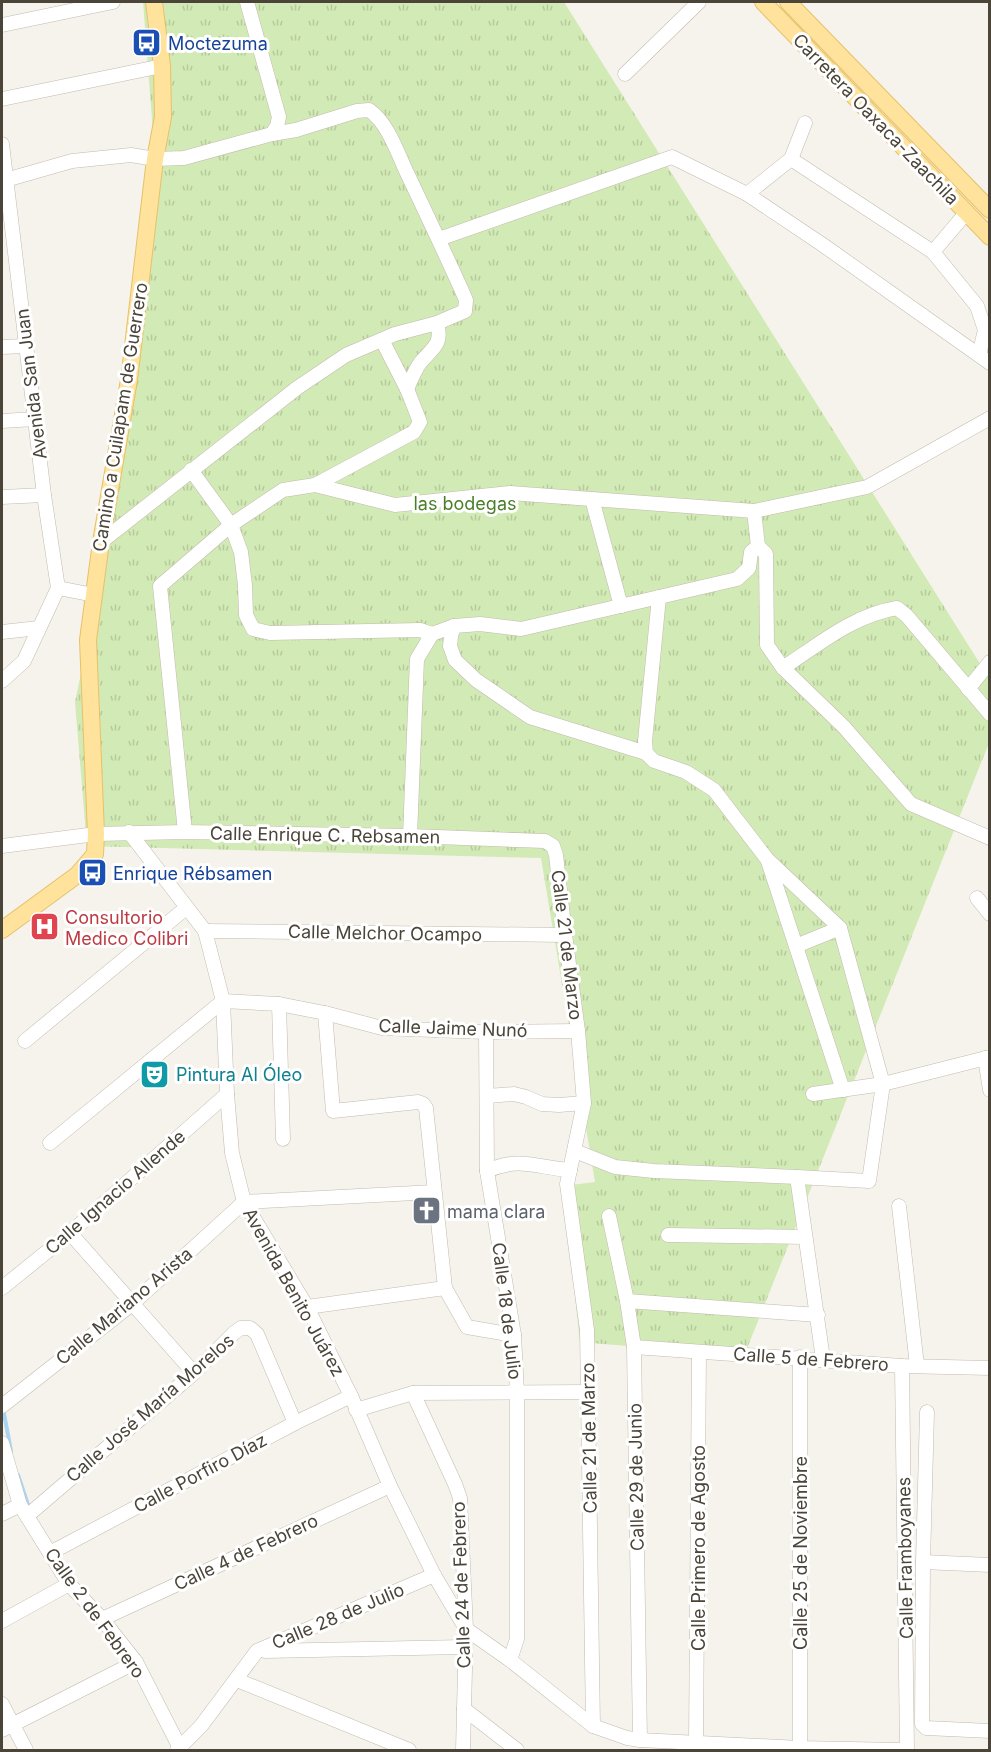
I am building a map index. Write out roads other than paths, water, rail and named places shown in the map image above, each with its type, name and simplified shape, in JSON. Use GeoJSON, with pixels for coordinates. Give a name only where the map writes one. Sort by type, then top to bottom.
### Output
{"type":"FeatureCollection","features":[{"type":"Feature","properties":{"kind":"main road","name":"Camino a Cuilapam de Guerrero"},"geometry":{"type":"LineString","coordinates":[[2,930],[77,875],[95,854],[88,640],[101,542],[129,380],[155,159],[163,117],[162,66],[154,2]]}},
{"type":"Feature","properties":{"kind":"main road","name":"Carretera Oaxaca-Zaachila"},"geometry":{"type":"LineString","coordinates":[[763,2],[990,237]]}},
{"type":"Feature","properties":{"kind":"main road","name":"Carretera Oaxaca-Zaachila"},"geometry":{"type":"LineString","coordinates":[[788,2],[990,210]]}},
{"type":"Feature","properties":{"kind":"street"},"geometry":{"type":"LineString","coordinates":[[2,25],[113,2]]}},
{"type":"Feature","properties":{"kind":"street"},"geometry":{"type":"LineString","coordinates":[[247,2],[279,117],[272,134]]}},
{"type":"Feature","properties":{"kind":"street"},"geometry":{"type":"LineString","coordinates":[[625,74],[699,2]]}},
{"type":"Feature","properties":{"kind":"street"},"geometry":{"type":"LineString","coordinates":[[2,99],[162,66]]}},
{"type":"Feature","properties":{"kind":"street"},"geometry":{"type":"LineString","coordinates":[[4,180],[72,161],[131,156],[155,159],[184,158],[272,134],[296,130],[357,111],[369,110],[377,115],[390,138],[466,300],[465,311],[437,323],[395,334],[346,355],[297,388],[101,542]]}},
{"type":"Feature","properties":{"kind":"street"},"geometry":{"type":"LineString","coordinates":[[747,194],[791,159],[805,123]]}},
{"type":"Feature","properties":{"kind":"street","name":"Avenida San Juan"},"geometry":{"type":"LineString","coordinates":[[2,144],[4,180],[58,588]]}},
{"type":"Feature","properties":{"kind":"street"},"geometry":{"type":"LineString","coordinates":[[439,239],[672,157],[747,194],[822,244],[984,359]]}},
{"type":"Feature","properties":{"kind":"street"},"geometry":{"type":"LineString","coordinates":[[791,159],[933,252],[977,306],[985,330],[984,359]]}},
{"type":"Feature","properties":{"kind":"street"},"geometry":{"type":"LineString","coordinates":[[933,252],[966,213]]}},
{"type":"Feature","properties":{"kind":"street"},"geometry":{"type":"LineString","coordinates":[[407,388],[419,365],[438,344],[440,334],[437,323]]}},
{"type":"Feature","properties":{"kind":"street"},"geometry":{"type":"LineString","coordinates":[[185,832],[160,586],[231,525],[284,490],[315,485],[414,432],[420,422],[407,388],[382,340]]}},
{"type":"Feature","properties":{"kind":"street"},"geometry":{"type":"LineString","coordinates":[[2,347],[26,346]]}},
{"type":"Feature","properties":{"kind":"street"},"geometry":{"type":"LineString","coordinates":[[315,485],[395,505],[510,493],[754,511],[867,487],[990,418]]}},
{"type":"Feature","properties":{"kind":"street"},"geometry":{"type":"LineString","coordinates":[[2,421],[35,419]]}},
{"type":"Feature","properties":{"kind":"street"},"geometry":{"type":"LineString","coordinates":[[191,470],[231,525],[241,552],[246,615],[253,629],[270,633],[420,630],[432,634],[454,627],[480,624],[521,629],[737,579],[748,568],[751,552],[758,546]]}},
{"type":"Feature","properties":{"kind":"street"},"geometry":{"type":"LineString","coordinates":[[2,498],[44,495]]}},
{"type":"Feature","properties":{"kind":"street"},"geometry":{"type":"LineString","coordinates":[[592,499],[621,606]]}},
{"type":"Feature","properties":{"kind":"street"},"geometry":{"type":"LineString","coordinates":[[754,511],[758,546],[766,554],[767,645],[783,668],[844,727],[911,804],[990,838]]}},
{"type":"Feature","properties":{"kind":"street"},"geometry":{"type":"LineString","coordinates":[[2,681],[24,661],[58,588],[94,595]]}},
{"type":"Feature","properties":{"kind":"street"},"geometry":{"type":"LineString","coordinates":[[646,753],[645,741],[659,597]]}},
{"type":"Feature","properties":{"kind":"street"},"geometry":{"type":"LineString","coordinates":[[783,668],[847,626],[884,610],[897,608],[907,616],[990,714]]}},
{"type":"Feature","properties":{"kind":"street"},"geometry":{"type":"LineString","coordinates":[[454,627],[450,646],[455,660],[476,680],[530,717],[646,753],[654,761],[686,772],[714,790],[767,859],[840,928],[883,1084],[868,1181],[654,1172],[615,1167],[574,1151]]}},
{"type":"Feature","properties":{"kind":"street"},"geometry":{"type":"LineString","coordinates":[[2,632],[39,628]]}},
{"type":"Feature","properties":{"kind":"street"},"geometry":{"type":"LineString","coordinates":[[410,836],[417,659],[432,634]]}},
{"type":"Feature","properties":{"kind":"street"},"geometry":{"type":"LineString","coordinates":[[968,689],[990,662]]}},
{"type":"Feature","properties":{"kind":"street","name":"Calle Enrique C. Rebsamen"},"geometry":{"type":"LineString","coordinates":[[2,846],[129,832],[410,836],[545,841],[553,846]]}},
{"type":"Feature","properties":{"kind":"street","name":"Avenida Benito Juárez"},"geometry":{"type":"LineString","coordinates":[[129,832],[205,931],[223,1001],[232,1153],[244,1203],[306,1307],[351,1396],[390,1486],[434,1575],[466,1629],[510,1660],[593,1726],[631,1743],[900,1750]]}},
{"type":"Feature","properties":{"kind":"street","name":"Calle 21 de Marzo"},"geometry":{"type":"LineString","coordinates":[[553,846],[578,1031],[584,1103],[567,1184],[587,1330],[593,1726]]}},
{"type":"Feature","properties":{"kind":"street"},"geometry":{"type":"LineString","coordinates":[[767,859],[843,1090]]}},
{"type":"Feature","properties":{"kind":"street"},"geometry":{"type":"LineString","coordinates":[[977,898],[990,914]]}},
{"type":"Feature","properties":{"kind":"street"},"geometry":{"type":"LineString","coordinates":[[25,1041],[186,908]]}},
{"type":"Feature","properties":{"kind":"street"},"geometry":{"type":"LineString","coordinates":[[796,946],[840,928]]}},
{"type":"Feature","properties":{"kind":"street","name":"Calle Melchor Ocampo"},"geometry":{"type":"LineString","coordinates":[[205,931],[565,935]]}},
{"type":"Feature","properties":{"kind":"street"},"geometry":{"type":"LineString","coordinates":[[50,1143],[223,1001]]}},
{"type":"Feature","properties":{"kind":"street","name":"Calle Jaime Nunó"},"geometry":{"type":"LineString","coordinates":[[223,1001],[279,1004],[382,1028],[486,1032],[578,1031]]}},
{"type":"Feature","properties":{"kind":"street"},"geometry":{"type":"LineString","coordinates":[[279,1004],[283,1139]]}},
{"type":"Feature","properties":{"kind":"street"},"geometry":{"type":"LineString","coordinates":[[325,1013],[333,1111],[418,1102],[423,1104],[426,1108],[445,1288],[467,1327],[514,1335]]}},
{"type":"Feature","properties":{"kind":"street","name":"Calle 18 de Julio"},"geometry":{"type":"LineString","coordinates":[[486,1032],[487,1171],[514,1335],[517,1393],[517,1639],[510,1660]]}},
{"type":"Feature","properties":{"kind":"street"},"geometry":{"type":"LineString","coordinates":[[813,1094],[883,1084],[987,1058],[990,1090]]}},
{"type":"Feature","properties":{"kind":"street","name":"Calle Ignacio Allende"},"geometry":{"type":"LineString","coordinates":[[2,1288],[70,1233],[227,1094]]}},
{"type":"Feature","properties":{"kind":"street"},"geometry":{"type":"LineString","coordinates":[[487,1096],[514,1094],[542,1104],[584,1103]]}},
{"type":"Feature","properties":{"kind":"street"},"geometry":{"type":"LineString","coordinates":[[487,1171],[515,1163],[570,1170]]}},
{"type":"Feature","properties":{"kind":"street"},"geometry":{"type":"LineString","coordinates":[[796,1177],[823,1359]]}},
{"type":"Feature","properties":{"kind":"street"},"geometry":{"type":"LineString","coordinates":[[244,1203],[434,1192]]}},
{"type":"Feature","properties":{"kind":"street","name":"Calle Mariano Arista"},"geometry":{"type":"LineString","coordinates":[[2,1406],[132,1304],[244,1203]]}},
{"type":"Feature","properties":{"kind":"street"},"geometry":{"type":"LineString","coordinates":[[899,1206],[917,1366]]}},
{"type":"Feature","properties":{"kind":"street","name":"Calle 29 de Junio"},"geometry":{"type":"LineString","coordinates":[[609,1216],[634,1347],[631,1743]]}},
{"type":"Feature","properties":{"kind":"street"},"geometry":{"type":"LineString","coordinates":[[70,1233],[194,1373]]}},
{"type":"Feature","properties":{"kind":"street"},"geometry":{"type":"LineString","coordinates":[[668,1235],[805,1236]]}},
{"type":"Feature","properties":{"kind":"street"},"geometry":{"type":"LineString","coordinates":[[306,1307],[445,1288]]}},
{"type":"Feature","properties":{"kind":"street"},"geometry":{"type":"LineString","coordinates":[[627,1301],[818,1315]]}},
{"type":"Feature","properties":{"kind":"street","name":"Calle José María Morelos"},"geometry":{"type":"LineString","coordinates":[[2,1514],[23,1510],[194,1373],[241,1328],[250,1328],[257,1335],[296,1423]]}},
{"type":"Feature","properties":{"kind":"street","name":"Calle 5 de Febrero"},"geometry":{"type":"LineString","coordinates":[[634,1347],[902,1366],[990,1368]]}},
{"type":"Feature","properties":{"kind":"street","name":"Calle Primero de Agosto"},"geometry":{"type":"LineString","coordinates":[[696,1743],[699,1352]]}},
{"type":"Feature","properties":{"kind":"street","name":"Calle 25 de Noviembre"},"geometry":{"type":"LineString","coordinates":[[800,1357],[800,1748]]}},
{"type":"Feature","properties":{"kind":"street","name":"Calle Framboyanes"},"geometry":{"type":"LineString","coordinates":[[902,1366],[907,1750]]}},
{"type":"Feature","properties":{"kind":"street"},"geometry":{"type":"LineString","coordinates":[[356,1410],[413,1393],[588,1392]]}},
{"type":"Feature","properties":{"kind":"street","name":"Calle 24 de Febrero"},"geometry":{"type":"LineString","coordinates":[[413,1393],[460,1498],[466,1629],[463,1750]]}},
{"type":"Feature","properties":{"kind":"street","name":"Calle Porfiro Díaz"},"geometry":{"type":"LineString","coordinates":[[50,1553],[351,1396]]}},
{"type":"Feature","properties":{"kind":"street"},"geometry":{"type":"LineString","coordinates":[[927,1412],[922,1724],[926,1728],[990,1731]]}},
{"type":"Feature","properties":{"kind":"street","name":"Calle 2 de Febrero"},"geometry":{"type":"LineString","coordinates":[[2,1443],[23,1510],[69,1584],[102,1619],[136,1662],[181,1750]]}},
{"type":"Feature","properties":{"kind":"street","name":"Calle 4 de Febrero"},"geometry":{"type":"LineString","coordinates":[[102,1619],[390,1486]]}},
{"type":"Feature","properties":{"kind":"street"},"geometry":{"type":"LineString","coordinates":[[923,1562],[990,1565]]}},
{"type":"Feature","properties":{"kind":"street","name":"Calle 28 de Julio"},"geometry":{"type":"LineString","coordinates":[[181,1750],[257,1651],[434,1575]]}},
{"type":"Feature","properties":{"kind":"street"},"geometry":{"type":"LineString","coordinates":[[2,1621],[69,1584]]}},
{"type":"Feature","properties":{"kind":"street"},"geometry":{"type":"LineString","coordinates":[[257,1651],[464,1647]]}},
{"type":"Feature","properties":{"kind":"street"},"geometry":{"type":"LineString","coordinates":[[7,1727],[136,1662]]}},
{"type":"Feature","properties":{"kind":"street"},"geometry":{"type":"LineString","coordinates":[[237,1680],[409,1750]]}},
{"type":"Feature","properties":{"kind":"street"},"geometry":{"type":"LineString","coordinates":[[2,1704],[7,1727],[26,1750]]}},
{"type":"Feature","properties":{"kind":"street"},"geometry":{"type":"LineString","coordinates":[[464,1709],[517,1750]]}},
{"type":"Feature","properties":{"kind":"waterway"},"geometry":{"type":"LineString","coordinates":[[3,1408],[11,1451]]}},
{"type":"Feature","properties":{"kind":"waterway"},"geometry":{"type":"LineString","coordinates":[[18,1475],[29,1508]]}},
{"type":"Feature","properties":{"kind":"place","name":"Moctezuma"},"geometry":{"type":"Point","coordinates":[147,43]}},
{"type":"Feature","properties":{"kind":"place","name":"Enrique Rébsamen"},"geometry":{"type":"Point","coordinates":[92,873]}},
{"type":"Feature","properties":{"kind":"place","name":"Consultorio Medico Colibri"},"geometry":{"type":"Point","coordinates":[44,927]}},
{"type":"Feature","properties":{"kind":"place","name":"Pintura Al Óleo"},"geometry":{"type":"Point","coordinates":[155,1074]}},
{"type":"Feature","properties":{"kind":"place","name":"mama clara"},"geometry":{"type":"Point","coordinates":[426,1211]}},
{"type":"Feature","properties":{"kind":"park label","name":"las bodegas"},"geometry":{"type":"Point","coordinates":[465,503]}}]}
